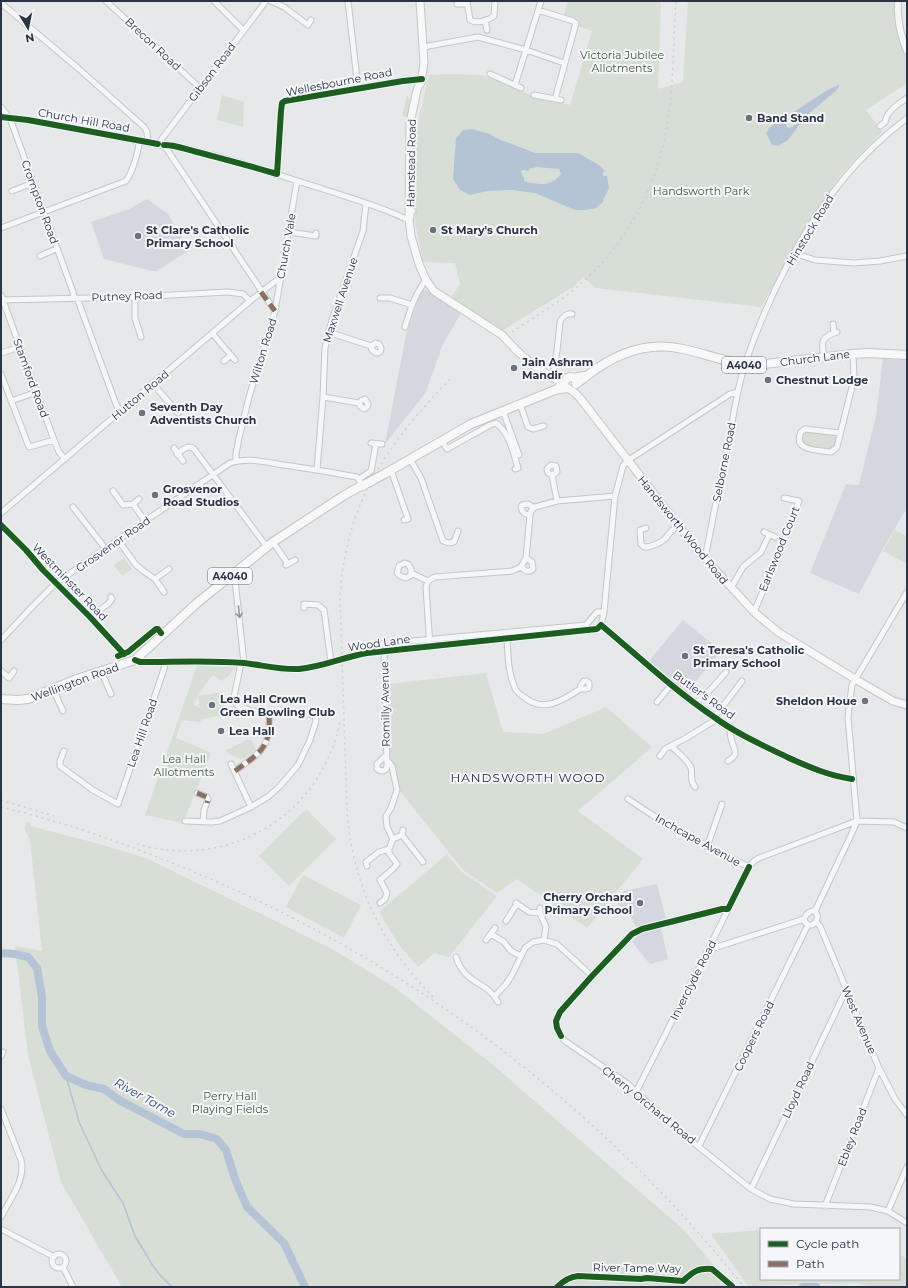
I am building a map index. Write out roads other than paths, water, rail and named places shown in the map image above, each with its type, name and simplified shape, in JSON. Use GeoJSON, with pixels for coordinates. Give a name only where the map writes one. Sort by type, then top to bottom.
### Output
{"type":"FeatureCollection","features":[{"type":"Feature","properties":{"kind":"main road","name":"Hamstead Road"},"geometry":{"type":"LineString","coordinates":[[420,1],[424,62],[422,79],[417,90],[410,123],[411,236],[419,264],[426,280],[434,291],[502,335],[522,356],[536,367],[555,379],[571,384]]}},
{"type":"Feature","properties":{"kind":"main road","name":"Church Lane"},"geometry":{"type":"LineString","coordinates":[[571,384],[624,353],[651,347],[677,348],[745,365],[868,353],[907,355]]}},
{"type":"Feature","properties":{"kind":"main road","name":"Wellington Road"},"geometry":{"type":"LineString","coordinates":[[1,699],[28,699],[77,679],[135,660],[197,603],[233,574],[270,545],[334,504],[356,492],[388,471],[471,424],[571,384]]}},
{"type":"Feature","properties":{"kind":"main road","name":"Handsworth Wood Road"},"geometry":{"type":"LineString","coordinates":[[571,384],[677,526],[704,559],[754,612],[778,632],[855,679],[893,701],[907,705]]}},
{"type":"Feature","properties":{"kind":"street"},"geometry":{"type":"LineString","coordinates":[[214,1],[243,30]]}},
{"type":"Feature","properties":{"kind":"street","name":"Gibson Road"},"geometry":{"type":"LineString","coordinates":[[161,144],[200,88],[266,1]]}},
{"type":"Feature","properties":{"kind":"street"},"geometry":{"type":"LineString","coordinates":[[271,1],[284,7],[308,25],[311,20]]}},
{"type":"Feature","properties":{"kind":"street"},"geometry":{"type":"LineString","coordinates":[[348,1],[358,88]]}},
{"type":"Feature","properties":{"kind":"street"},"geometry":{"type":"LineString","coordinates":[[515,86],[541,1]]}},
{"type":"Feature","properties":{"kind":"street"},"geometry":{"type":"LineString","coordinates":[[898,1],[898,17],[907,51]]}},
{"type":"Feature","properties":{"kind":"street","name":"Brecon Road"},"geometry":{"type":"LineString","coordinates":[[108,2],[200,88]]}},
{"type":"Feature","properties":{"kind":"street"},"geometry":{"type":"LineString","coordinates":[[457,4],[466,2],[471,21],[474,22],[485,20],[494,16],[495,2]]}},
{"type":"Feature","properties":{"kind":"street"},"geometry":{"type":"LineString","coordinates":[[1,3],[79,69],[144,127],[147,132],[148,143]]}},
{"type":"Feature","properties":{"kind":"street"},"geometry":{"type":"LineString","coordinates":[[534,95],[558,100],[564,62],[576,23],[538,10]]}},
{"type":"Feature","properties":{"kind":"street"},"geometry":{"type":"LineString","coordinates":[[485,20],[487,30]]}},
{"type":"Feature","properties":{"kind":"street"},"geometry":{"type":"LineString","coordinates":[[423,47],[478,37],[564,62]]}},
{"type":"Feature","properties":{"kind":"street"},"geometry":{"type":"LineString","coordinates":[[490,74],[521,88]]}},
{"type":"Feature","properties":{"kind":"street","name":"Wellesbourne Road"},"geometry":{"type":"LineString","coordinates":[[277,174],[282,104],[285,101],[358,88],[422,79]]}},
{"type":"Feature","properties":{"kind":"street"},"geometry":{"type":"LineString","coordinates":[[880,126],[885,122],[893,108],[907,98]]}},
{"type":"Feature","properties":{"kind":"street","name":"Crompton Road"},"geometry":{"type":"LineString","coordinates":[[1,107],[9,118],[56,249],[120,411]]}},
{"type":"Feature","properties":{"kind":"street","name":"Church Hill Road"},"geometry":{"type":"LineString","coordinates":[[1,117],[148,143],[188,148],[195,152],[232,160],[277,174],[398,215],[411,214]]}},
{"type":"Feature","properties":{"kind":"street","name":"Hinstock Road"},"geometry":{"type":"LineString","coordinates":[[745,365],[766,310],[794,253],[815,217],[846,175],[891,130],[907,118]]}},
{"type":"Feature","properties":{"kind":"street"},"geometry":{"type":"LineString","coordinates":[[885,122],[891,130]]}},
{"type":"Feature","properties":{"kind":"street"},"geometry":{"type":"LineString","coordinates":[[1,228],[126,181],[132,168],[139,141]]}},
{"type":"Feature","properties":{"kind":"street"},"geometry":{"type":"LineString","coordinates":[[161,144],[275,311]]}},
{"type":"Feature","properties":{"kind":"street","name":"Church Vale"},"geometry":{"type":"LineString","coordinates":[[275,311],[297,181]]}},
{"type":"Feature","properties":{"kind":"street"},"geometry":{"type":"LineString","coordinates":[[12,191],[33,183]]}},
{"type":"Feature","properties":{"kind":"street","name":"Maxwell Avenue"},"geometry":{"type":"LineString","coordinates":[[317,470],[323,397],[325,348],[328,332],[363,231],[366,204]]}},
{"type":"Feature","properties":{"kind":"street"},"geometry":{"type":"LineString","coordinates":[[289,232],[316,236],[316,233]]}},
{"type":"Feature","properties":{"kind":"street"},"geometry":{"type":"LineString","coordinates":[[40,256],[56,249]]}},
{"type":"Feature","properties":{"kind":"street"},"geometry":{"type":"LineString","coordinates":[[794,253],[816,260],[854,263],[880,261],[907,256]]}},
{"type":"Feature","properties":{"kind":"street","name":"Hutton Road"},"geometry":{"type":"LineString","coordinates":[[1,513],[250,301],[280,279]]}},
{"type":"Feature","properties":{"kind":"street"},"geometry":{"type":"LineString","coordinates":[[405,327],[419,288],[426,280]]}},
{"type":"Feature","properties":{"kind":"street","name":"Putney Road"},"geometry":{"type":"LineString","coordinates":[[2,298],[135,297],[236,292],[243,294],[250,301]]}},
{"type":"Feature","properties":{"kind":"street"},"geometry":{"type":"LineString","coordinates":[[135,297],[135,318],[141,337]]}},
{"type":"Feature","properties":{"kind":"street","name":"Stamford Road"},"geometry":{"type":"LineString","coordinates":[[2,298],[54,440],[59,452],[65,459]]}},
{"type":"Feature","properties":{"kind":"street"},"geometry":{"type":"LineString","coordinates":[[380,298],[390,298],[412,305]]}},
{"type":"Feature","properties":{"kind":"street","name":"Wilton Road"},"geometry":{"type":"LineString","coordinates":[[236,461],[239,438],[249,397],[275,311]]}},
{"type":"Feature","properties":{"kind":"street"},"geometry":{"type":"LineString","coordinates":[[554,367],[558,351],[561,319],[566,315],[572,314]]}},
{"type":"Feature","properties":{"kind":"street"},"geometry":{"type":"LineString","coordinates":[[824,358],[822,341],[826,336],[836,332],[833,324]]}},
{"type":"Feature","properties":{"kind":"street"},"geometry":{"type":"LineString","coordinates":[[328,332],[371,346]]}},
{"type":"Feature","properties":{"kind":"street"},"geometry":{"type":"LineString","coordinates":[[212,333],[235,360]]}},
{"type":"Feature","properties":{"kind":"street"},"geometry":{"type":"LineString","coordinates":[[1,353],[20,347]]}},
{"type":"Feature","properties":{"kind":"street"},"geometry":{"type":"LineString","coordinates":[[840,432],[805,429],[798,437],[799,443],[803,448],[831,452],[837,447],[854,379],[853,354]]}},
{"type":"Feature","properties":{"kind":"street"},"geometry":{"type":"LineString","coordinates":[[224,361],[231,355]]}},
{"type":"Feature","properties":{"kind":"street","name":"Selborne Road"},"geometry":{"type":"LineString","coordinates":[[704,559],[738,392],[745,365]]}},
{"type":"Feature","properties":{"kind":"street"},"geometry":{"type":"LineString","coordinates":[[1,374],[29,447],[54,440]]}},
{"type":"Feature","properties":{"kind":"street"},"geometry":{"type":"LineString","coordinates":[[153,384],[178,414]]}},
{"type":"Feature","properties":{"kind":"street"},"geometry":{"type":"LineString","coordinates":[[11,401],[37,392]]}},
{"type":"Feature","properties":{"kind":"street"},"geometry":{"type":"LineString","coordinates":[[601,625],[604,612],[615,496],[623,466],[627,461],[730,394],[738,392]]}},
{"type":"Feature","properties":{"kind":"street"},"geometry":{"type":"LineString","coordinates":[[323,397],[359,403]]}},
{"type":"Feature","properties":{"kind":"street"},"geometry":{"type":"LineString","coordinates":[[520,404],[528,427],[533,428],[544,426]]}},
{"type":"Feature","properties":{"kind":"street"},"geometry":{"type":"LineString","coordinates":[[503,411],[519,455]]}},
{"type":"Feature","properties":{"kind":"street"},"geometry":{"type":"LineString","coordinates":[[442,441],[447,448],[496,423],[507,435],[518,468],[515,469]]}},
{"type":"Feature","properties":{"kind":"street"},"geometry":{"type":"LineString","coordinates":[[359,479],[371,471],[377,444]]}},
{"type":"Feature","properties":{"kind":"street"},"geometry":{"type":"LineString","coordinates":[[178,454],[188,446],[191,446],[213,475],[287,564],[295,560]]}},
{"type":"Feature","properties":{"kind":"street"},"geometry":{"type":"LineString","coordinates":[[174,448],[183,461]]}},
{"type":"Feature","properties":{"kind":"street"},"geometry":{"type":"LineString","coordinates":[[410,459],[421,478],[443,541],[455,544],[458,531]]}},
{"type":"Feature","properties":{"kind":"street"},"geometry":{"type":"LineString","coordinates":[[236,461],[249,460],[357,477],[365,485]]}},
{"type":"Feature","properties":{"kind":"street","name":"Grosvenor Road"},"geometry":{"type":"LineString","coordinates":[[1,640],[56,583],[230,463],[236,461]]}},
{"type":"Feature","properties":{"kind":"street"},"geometry":{"type":"LineString","coordinates":[[388,471],[408,519],[404,520]]}},
{"type":"Feature","properties":{"kind":"street"},"geometry":{"type":"LineString","coordinates":[[552,475],[557,501]]}},
{"type":"Feature","properties":{"kind":"street"},"geometry":{"type":"LineString","coordinates":[[113,491],[123,505],[133,504],[139,499]]}},
{"type":"Feature","properties":{"kind":"street"},"geometry":{"type":"LineString","coordinates":[[430,646],[426,587],[428,581],[435,578],[512,571],[521,567],[526,558],[530,515],[534,508],[557,501],[615,496]]}},
{"type":"Feature","properties":{"kind":"street","name":"Earlswood Court"},"geometry":{"type":"LineString","coordinates":[[754,612],[799,501],[784,498]]}},
{"type":"Feature","properties":{"kind":"street"},"geometry":{"type":"LineString","coordinates":[[133,504],[145,521]]}},
{"type":"Feature","properties":{"kind":"street"},"geometry":{"type":"LineString","coordinates":[[530,515],[523,512],[521,507],[522,505],[528,504],[534,508]]}},
{"type":"Feature","properties":{"kind":"street"},"geometry":{"type":"LineString","coordinates":[[73,507],[105,548]]}},
{"type":"Feature","properties":{"kind":"street","name":"Westminster Road"},"geometry":{"type":"LineString","coordinates":[[1,525],[124,654]]}},
{"type":"Feature","properties":{"kind":"street"},"geometry":{"type":"LineString","coordinates":[[646,528],[640,530],[641,544],[644,547],[649,547],[664,539],[669,535],[671,530],[677,526]]}},
{"type":"Feature","properties":{"kind":"street"},"geometry":{"type":"LineString","coordinates":[[731,588],[743,567],[761,552],[767,533],[775,537]]}},
{"type":"Feature","properties":{"kind":"street"},"geometry":{"type":"LineString","coordinates":[[118,540],[142,570],[155,579],[164,592]]}},
{"type":"Feature","properties":{"kind":"street"},"geometry":{"type":"LineString","coordinates":[[521,567],[526,571],[530,571],[532,568],[532,562],[526,558]]}},
{"type":"Feature","properties":{"kind":"street"},"geometry":{"type":"LineString","coordinates":[[155,579],[169,569]]}},
{"type":"Feature","properties":{"kind":"street"},"geometry":{"type":"LineString","coordinates":[[411,573],[428,581]]}},
{"type":"Feature","properties":{"kind":"street"},"geometry":{"type":"LineString","coordinates":[[185,821],[220,821],[251,807],[269,796],[280,786],[298,765],[310,740],[316,721],[315,716],[309,714],[270,713],[247,710],[237,705],[234,697],[243,663],[235,580],[233,574]]}},
{"type":"Feature","properties":{"kind":"street"},"geometry":{"type":"LineString","coordinates":[[804,919],[805,923],[808,925],[812,925],[816,922],[817,914],[815,912],[857,822],[852,779],[848,717],[852,685],[907,592]]}},
{"type":"Feature","properties":{"kind":"street"},"geometry":{"type":"LineString","coordinates":[[90,617],[108,604],[112,598],[111,597]]}},
{"type":"Feature","properties":{"kind":"street"},"geometry":{"type":"LineString","coordinates":[[304,608],[304,604],[318,605],[324,610],[331,662]]}},
{"type":"Feature","properties":{"kind":"street"},"geometry":{"type":"LineString","coordinates":[[367,653],[370,645],[586,625],[597,612],[604,612]]}},
{"type":"Feature","properties":{"kind":"street","name":"Wood Lane"},"geometry":{"type":"LineString","coordinates":[[135,660],[141,662],[243,663],[284,669],[299,669],[313,667],[367,653],[597,629],[601,625]]}},
{"type":"Feature","properties":{"kind":"street","name":"Butler's Road"},"geometry":{"type":"LineString","coordinates":[[601,625],[672,684],[716,718],[765,747],[808,766],[840,777],[852,779]]}},
{"type":"Feature","properties":{"kind":"street"},"geometry":{"type":"LineString","coordinates":[[118,656],[124,654],[142,642],[156,629],[158,629],[161,633]]}},
{"type":"Feature","properties":{"kind":"street"},"geometry":{"type":"LineString","coordinates":[[507,639],[510,673],[515,690],[527,700],[539,704],[554,704],[567,698],[580,689]]}},
{"type":"Feature","properties":{"kind":"street","name":"Romilly Avenue"},"geometry":{"type":"LineString","coordinates":[[384,652],[386,757],[392,766],[397,790],[391,808],[386,816],[387,827],[393,839]]}},
{"type":"Feature","properties":{"kind":"street","name":"Lea Hill Road"},"geometry":{"type":"LineString","coordinates":[[64,751],[60,761],[60,766],[62,768],[77,777],[93,790],[118,804],[164,669],[165,662]]}},
{"type":"Feature","properties":{"kind":"street"},"geometry":{"type":"LineString","coordinates":[[1,672],[9,678],[14,671]]}},
{"type":"Feature","properties":{"kind":"street"},"geometry":{"type":"LineString","coordinates":[[101,671],[111,694]]}},
{"type":"Feature","properties":{"kind":"street"},"geometry":{"type":"LineString","coordinates":[[696,703],[713,688],[726,672]]}},
{"type":"Feature","properties":{"kind":"street"},"geometry":{"type":"LineString","coordinates":[[660,756],[665,749],[716,718],[742,681]]}},
{"type":"Feature","properties":{"kind":"street"},"geometry":{"type":"LineString","coordinates":[[657,702],[672,684]]}},
{"type":"Feature","properties":{"kind":"street"},"geometry":{"type":"LineString","coordinates":[[53,689],[63,711]]}},
{"type":"Feature","properties":{"kind":"street"},"geometry":{"type":"LineString","coordinates":[[235,771],[258,755],[268,741],[270,713]]}},
{"type":"Feature","properties":{"kind":"street"},"geometry":{"type":"LineString","coordinates":[[728,761],[734,758],[735,755],[735,748],[731,738],[731,727]]}},
{"type":"Feature","properties":{"kind":"street"},"geometry":{"type":"LineString","coordinates":[[671,746],[688,763],[691,770],[691,782],[694,787]]}},
{"type":"Feature","properties":{"kind":"street"},"geometry":{"type":"LineString","coordinates":[[230,764],[235,771],[251,807]]}},
{"type":"Feature","properties":{"kind":"street"},"geometry":{"type":"LineString","coordinates":[[197,793],[207,797],[208,799],[204,810],[203,822]]}},
{"type":"Feature","properties":{"kind":"street","name":"Inchcape Avenue"},"geometry":{"type":"LineString","coordinates":[[628,799],[672,828],[706,847],[749,867]]}},
{"type":"Feature","properties":{"kind":"street"},"geometry":{"type":"LineString","coordinates":[[706,847],[722,804]]}},
{"type":"Feature","properties":{"kind":"street"},"geometry":{"type":"LineString","coordinates":[[749,867],[759,858],[857,822],[894,822],[907,828]]}},
{"type":"Feature","properties":{"kind":"street"},"geometry":{"type":"LineString","coordinates":[[845,826],[851,835]]}},
{"type":"Feature","properties":{"kind":"street"},"geometry":{"type":"LineString","coordinates":[[380,903],[386,899],[387,893],[379,878],[394,868],[397,864],[389,853],[393,839],[402,833],[423,862]]}},
{"type":"Feature","properties":{"kind":"street"},"geometry":{"type":"LineString","coordinates":[[367,866],[366,862],[372,857],[379,852],[389,849]]}},
{"type":"Feature","properties":{"kind":"street","name":"Inverclyde Road"},"geometry":{"type":"LineString","coordinates":[[636,1092],[749,867]]}},
{"type":"Feature","properties":{"kind":"street"},"geometry":{"type":"LineString","coordinates":[[506,921],[517,904],[528,912],[540,910],[546,927],[544,940]]}},
{"type":"Feature","properties":{"kind":"street","name":"Cherry Orchard Road"},"geometry":{"type":"LineString","coordinates":[[728,908],[641,930],[632,934],[560,1012],[556,1020],[557,1028],[561,1036],[565,1041],[614,1074],[668,1122],[751,1189],[770,1199],[794,1204],[871,1207],[888,1211],[907,1223]]}},
{"type":"Feature","properties":{"kind":"street"},"geometry":{"type":"LineString","coordinates":[[708,950],[804,919],[808,913],[815,912]]}},
{"type":"Feature","properties":{"kind":"street","name":"West Avenue"},"geometry":{"type":"LineString","coordinates":[[816,922],[820,926],[879,1068],[895,1099],[907,1115]]}},
{"type":"Feature","properties":{"kind":"street","name":"Coopers Road"},"geometry":{"type":"LineString","coordinates":[[699,1146],[808,925]]}},
{"type":"Feature","properties":{"kind":"street"},"geometry":{"type":"LineString","coordinates":[[486,940],[495,928]]}},
{"type":"Feature","properties":{"kind":"street"},"geometry":{"type":"LineString","coordinates":[[491,934],[504,942],[511,951],[521,956]]}},
{"type":"Feature","properties":{"kind":"street"},"geometry":{"type":"LineString","coordinates":[[495,996],[512,975],[525,948],[533,942],[544,940],[557,944],[592,976]]}},
{"type":"Feature","properties":{"kind":"street"},"geometry":{"type":"LineString","coordinates":[[456,957],[458,965],[468,977],[483,986],[495,996],[498,1002]]}},
{"type":"Feature","properties":{"kind":"street"},"geometry":{"type":"LineString","coordinates":[[452,968],[458,965]]}},
{"type":"Feature","properties":{"kind":"street","name":"Lloyd Road"},"geometry":{"type":"LineString","coordinates":[[751,1189],[846,990]]}},
{"type":"Feature","properties":{"kind":"street","name":"Ebley Road"},"geometry":{"type":"LineString","coordinates":[[825,1206],[879,1068]]}},
{"type":"Feature","properties":{"kind":"street"},"geometry":{"type":"LineString","coordinates":[[1,1109],[23,1167],[20,1182],[1,1217]]}},
{"type":"Feature","properties":{"kind":"street"},"geometry":{"type":"LineString","coordinates":[[888,1211],[907,1167]]}},
{"type":"Feature","properties":{"kind":"street"},"geometry":{"type":"LineString","coordinates":[[1,1229],[54,1257]]}},
{"type":"Feature","properties":{"kind":"street"},"geometry":{"type":"LineString","coordinates":[[54,1257],[57,1254],[65,1257],[66,1263],[63,1267]]}},
{"type":"Feature","properties":{"kind":"street"},"geometry":{"type":"LineString","coordinates":[[54,1257],[52,1260],[56,1266],[63,1267]]}},
{"type":"Feature","properties":{"kind":"street"},"geometry":{"type":"LineString","coordinates":[[63,1267],[73,1287]]}},
{"type":"Feature","properties":{"kind":"water"},"geometry":{"type":"Polygon","coordinates":[[[840,84],[837,90],[806,116],[788,140],[778,146],[772,145],[766,133],[769,128],[826,91],[840,84]],[[793,118],[786,122],[786,126],[789,128],[792,127],[797,123],[797,119],[793,118]]]}},
{"type":"Feature","properties":{"kind":"water"},"geometry":{"type":"Polygon","coordinates":[[[472,129],[490,134],[496,138],[535,153],[578,153],[599,165],[605,171],[603,172],[603,175],[607,176],[609,188],[602,203],[596,208],[586,210],[575,210],[535,193],[513,190],[487,191],[470,195],[460,190],[453,179],[456,138],[463,130],[472,129]],[[537,167],[529,169],[529,171],[521,171],[524,181],[544,184],[553,181],[561,174],[559,169],[537,167]]]}},
{"type":"Feature","properties":{"kind":"waterway","name":"River Tame"},"geometry":{"type":"LineString","coordinates":[[1,953],[28,957],[37,968],[42,997],[42,1026],[50,1051],[66,1076],[86,1085],[104,1089],[119,1100],[184,1134],[200,1134],[217,1139],[226,1150],[235,1179],[247,1207],[284,1243],[305,1287]]}},
{"type":"Feature","properties":{"kind":"waterway"},"geometry":{"type":"LineString","coordinates":[[66,1076],[79,1122],[102,1171],[123,1203],[135,1236],[153,1266],[172,1287]]}},
{"type":"Feature","properties":{"kind":"waterway","name":"River Tame"},"geometry":{"type":"LineString","coordinates":[[803,1287],[816,1287]]}},
{"type":"Feature","properties":{"kind":"railway"},"geometry":{"type":"LineString","coordinates":[[512,332],[562,299],[594,271],[623,236],[645,197],[661,154],[669,115],[676,1]]}},
{"type":"Feature","properties":{"kind":"railway"},"geometry":{"type":"LineString","coordinates":[[433,997],[415,977],[385,935],[373,912],[355,864],[347,811],[340,598],[344,564],[351,532],[361,503],[374,476],[390,450],[409,425],[453,376]]}},
{"type":"Feature","properties":{"kind":"railway"},"geometry":{"type":"LineString","coordinates":[[137,844],[171,850],[205,849],[237,842],[266,828],[292,808],[314,784],[330,754],[340,721]]}},
{"type":"Feature","properties":{"kind":"railway"},"geometry":{"type":"LineString","coordinates":[[1,800],[54,816]]}},
{"type":"Feature","properties":{"kind":"railway"},"geometry":{"type":"LineString","coordinates":[[1,807],[58,822],[115,841],[238,891],[321,933],[401,980],[477,1031],[549,1088],[618,1149],[683,1216],[744,1287]]}},
{"type":"Feature","properties":{"kind":"place","name":"Band Stand"},"geometry":{"type":"Point","coordinates":[749,118]}},
{"type":"Feature","properties":{"kind":"place","name":"St Mary's Church"},"geometry":{"type":"Point","coordinates":[433,230]}},
{"type":"Feature","properties":{"kind":"place","name":"St Clare's Catholic Primary School"},"geometry":{"type":"Point","coordinates":[138,236]}},
{"type":"Feature","properties":{"kind":"place","name":"Jain Ashram Mandir"},"geometry":{"type":"Point","coordinates":[514,368]}},
{"type":"Feature","properties":{"kind":"place","name":"Chestnut Lodge"},"geometry":{"type":"Point","coordinates":[768,380]}},
{"type":"Feature","properties":{"kind":"place","name":"Seventh Day Adventists Church"},"geometry":{"type":"Point","coordinates":[142,413]}},
{"type":"Feature","properties":{"kind":"place","name":"Grosvenor Road Studios"},"geometry":{"type":"Point","coordinates":[155,495]}},
{"type":"Feature","properties":{"kind":"place","name":"St Teresa's Catholic Primary School"},"geometry":{"type":"Point","coordinates":[685,656]}},
{"type":"Feature","properties":{"kind":"place","name":"Sheldon Houe"},"geometry":{"type":"Point","coordinates":[865,701]}},
{"type":"Feature","properties":{"kind":"place","name":"Lea Hall Crown Green Bowling Club"},"geometry":{"type":"Point","coordinates":[212,705]}},
{"type":"Feature","properties":{"kind":"place","name":"Lea Hall"},"geometry":{"type":"Point","coordinates":[221,731]}},
{"type":"Feature","properties":{"kind":"place","name":"Cherry Orchard Primary School"},"geometry":{"type":"Point","coordinates":[640,903]}},
{"type":"Feature","properties":{"kind":"district","name":"HANDSWORTH WOOD"},"geometry":{"type":"Point","coordinates":[528,778]}},
{"type":"Feature","properties":{"kind":"park label","name":"Victoria Jubilee Allotments"},"geometry":{"type":"Point","coordinates":[622,61]}},
{"type":"Feature","properties":{"kind":"park label","name":"Handsworth Park"},"geometry":{"type":"Point","coordinates":[701,191]}},
{"type":"Feature","properties":{"kind":"park label","name":"Lea Hall Allotments"},"geometry":{"type":"Point","coordinates":[184,765]}},
{"type":"Feature","properties":{"kind":"park label","name":"Perry Hall Playing Fields"},"geometry":{"type":"Point","coordinates":[230,1102]}}]}
